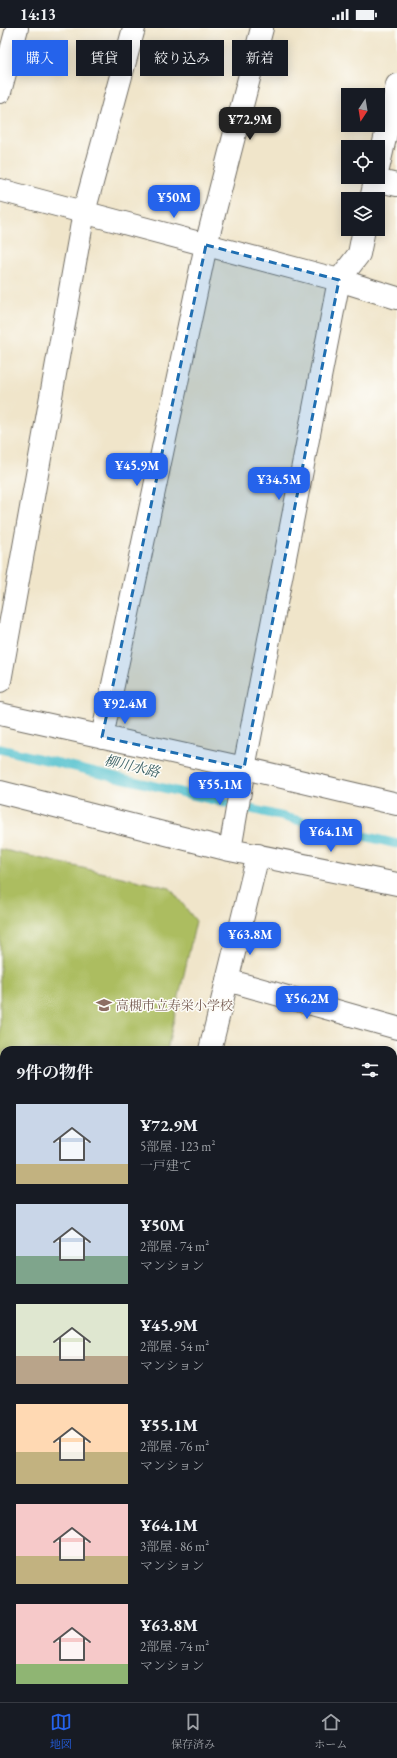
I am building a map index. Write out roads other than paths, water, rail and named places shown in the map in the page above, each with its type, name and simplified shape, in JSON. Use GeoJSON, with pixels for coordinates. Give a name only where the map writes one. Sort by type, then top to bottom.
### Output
{"type":"FeatureCollection","features":[{"type":"Feature","properties":{"kind":"street"},"geometry":{"type":"LineString","coordinates":[[0,92],[17,28]]}},
{"type":"Feature","properties":{"kind":"street"},"geometry":{"type":"LineString","coordinates":[[0,681],[84,212],[134,28]]}},
{"type":"Feature","properties":{"kind":"street"},"geometry":{"type":"LineString","coordinates":[[102,737],[206,245],[262,28]]}},
{"type":"Feature","properties":{"kind":"street"},"geometry":{"type":"LineString","coordinates":[[384,140],[397,86]]}},
{"type":"Feature","properties":{"kind":"street"},"geometry":{"type":"LineString","coordinates":[[385,183],[397,185]]}},
{"type":"Feature","properties":{"kind":"street"},"geometry":{"type":"LineString","coordinates":[[0,190],[339,280],[397,298]]}},
{"type":"Feature","properties":{"kind":"street"},"geometry":{"type":"LineString","coordinates":[[230,850],[244,768],[339,280],[359,254],[363,236]]}},
{"type":"Feature","properties":{"kind":"street"},"geometry":{"type":"LineString","coordinates":[[0,714],[244,768],[397,804]]}},
{"type":"Feature","properties":{"kind":"street"},"geometry":{"type":"LineString","coordinates":[[0,792],[230,850],[397,884]]}},
{"type":"Feature","properties":{"kind":"street"},"geometry":{"type":"LineString","coordinates":[[211,1046],[258,855]]}},
{"type":"Feature","properties":{"kind":"street"},"geometry":{"type":"LineString","coordinates":[[227,980],[397,1028]]}},
{"type":"Feature","properties":{"kind":"waterway","name":"柳川水路"},"geometry":{"type":"LineString","coordinates":[[0,749],[397,844]]}},
{"type":"Feature","properties":{"kind":"place","name":"高槻市立寿栄小学校"},"geometry":{"type":"Point","coordinates":[104,1005]}}]}
